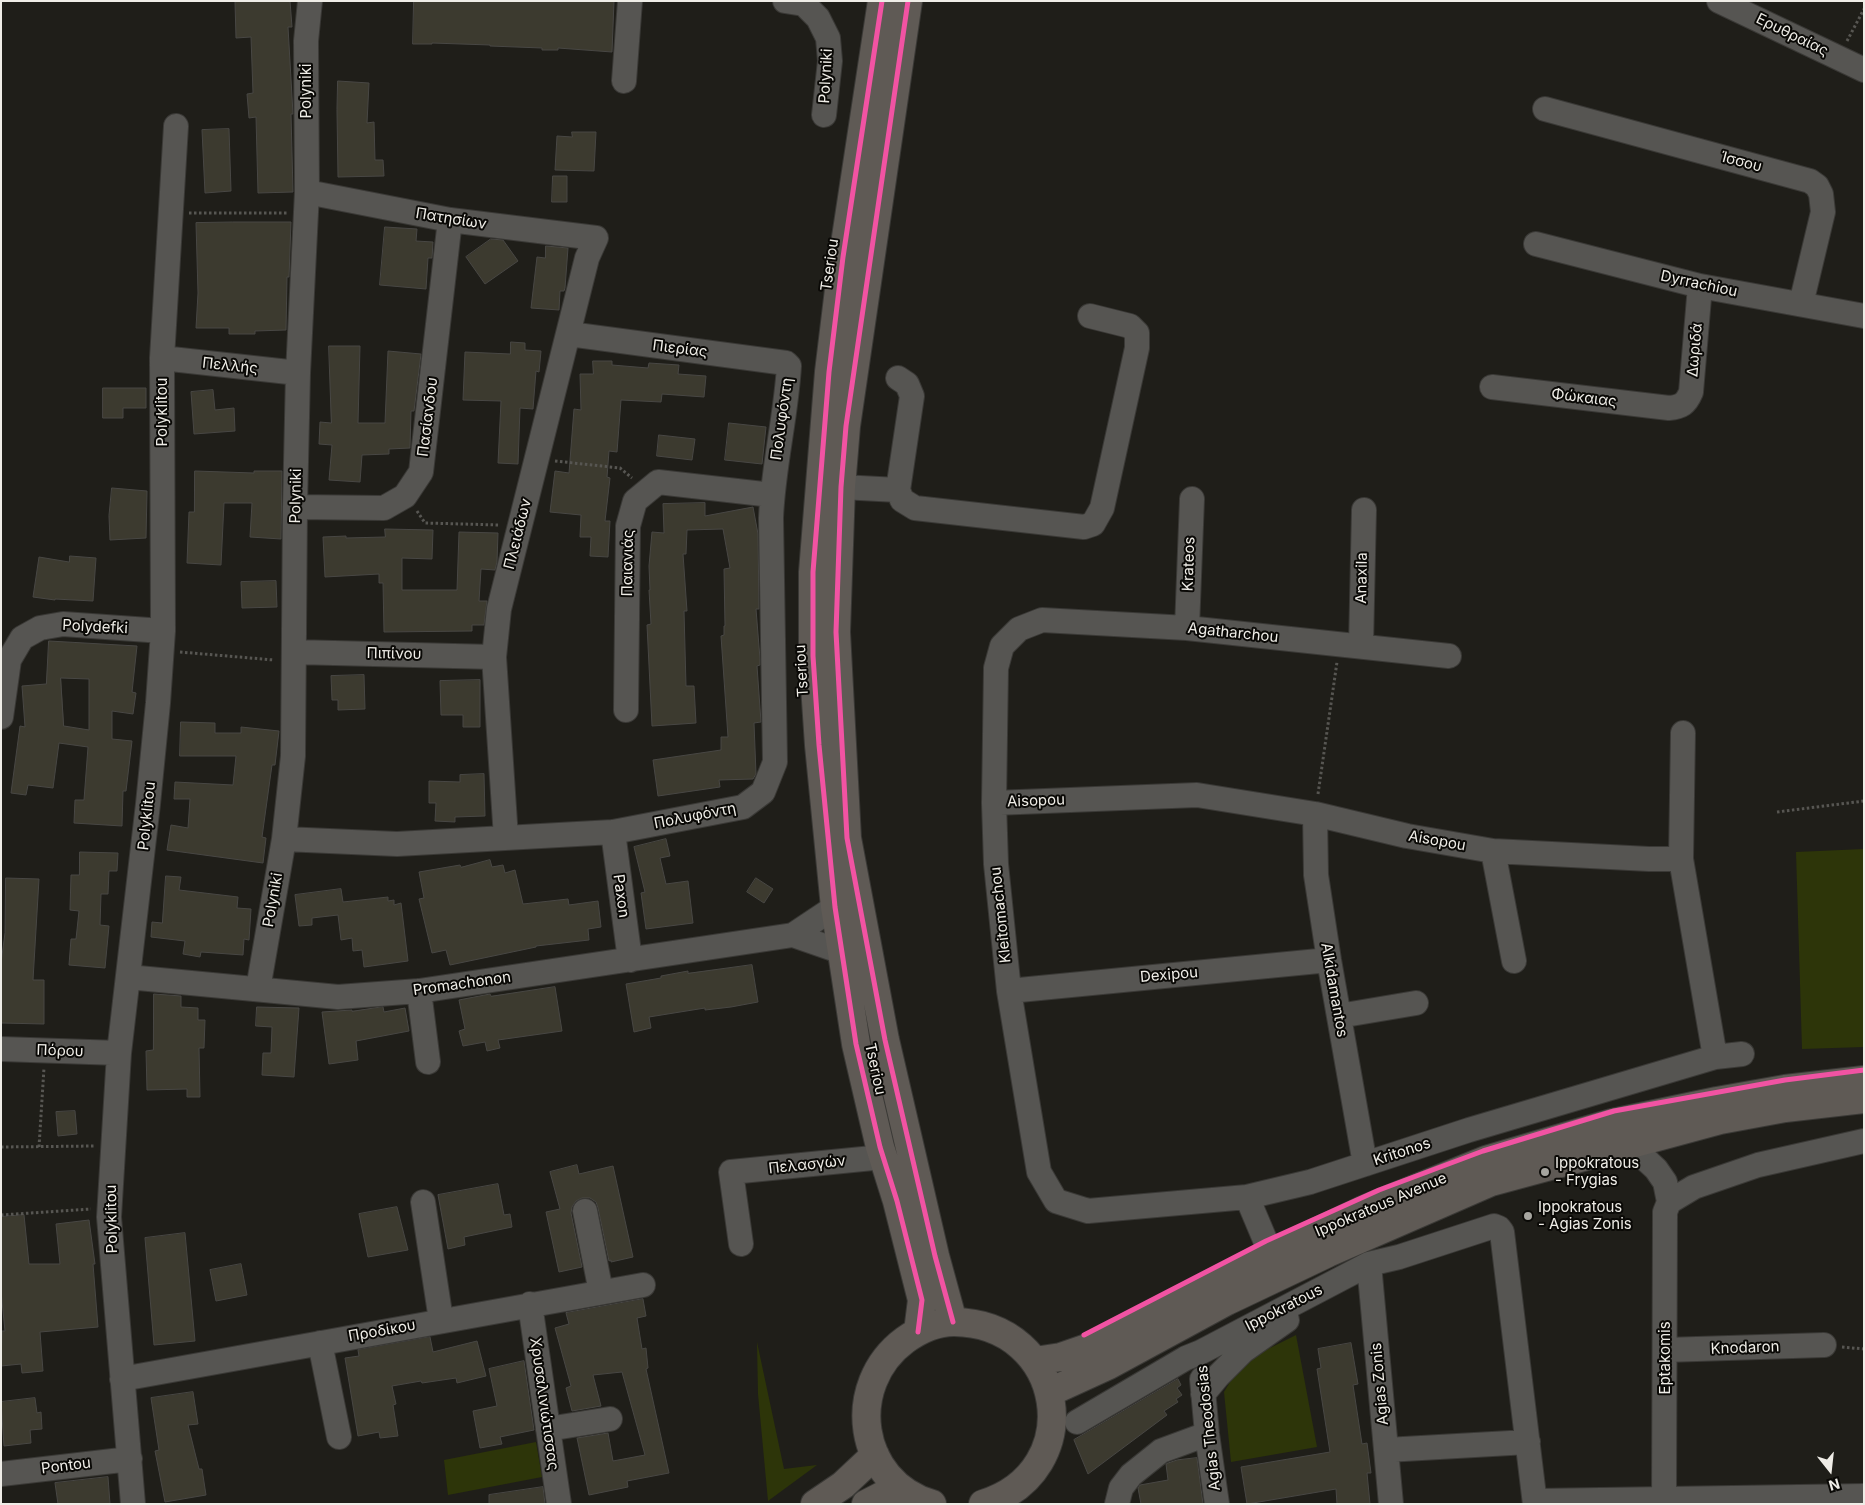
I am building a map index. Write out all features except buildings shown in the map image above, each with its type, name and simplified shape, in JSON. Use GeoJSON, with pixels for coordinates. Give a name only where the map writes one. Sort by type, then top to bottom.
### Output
{"type":"FeatureCollection","features":[{"type":"Feature","properties":{"kind":"main road","name":"Tseriou"},"geometry":{"type":"LineString","coordinates":[[882,1],[843,257],[829,372],[813,572],[814,666],[819,745],[835,907],[856,1044],[883,1158],[897,1201],[922,1300],[918,1332]]}},
{"type":"Feature","properties":{"kind":"main road","name":"Tseriou"},"geometry":{"type":"LineString","coordinates":[[908,1],[846,426],[840,487],[836,632],[847,838],[885,1040],[935,1256],[953,1322]]}},
{"type":"Feature","properties":{"kind":"main road","name":"Ippokratous Avenue"},"geometry":{"type":"LineString","coordinates":[[1035,1361],[1061,1357],[1090,1347],[1162,1312],[1271,1254],[1362,1211],[1486,1160],[1612,1123],[1785,1089],[1864,1080]]}},
{"type":"Feature","properties":{"kind":"main road","name":"Ippokratous Avenue"},"geometry":{"type":"LineString","coordinates":[[1050,1392],[1109,1365],[1227,1301],[1328,1253],[1491,1182],[1720,1120],[1785,1108],[1864,1100]]}},
{"type":"Feature","properties":{"kind":"main road"},"geometry":{"type":"LineString","coordinates":[[932,1504],[920,1500],[899,1487],[879,1465],[868,1438],[865,1414],[869,1390],[878,1368],[893,1349],[918,1332],[935,1325],[953,1322],[985,1325],[1013,1339],[1035,1361],[1044,1376],[1050,1392],[1052,1417],[1048,1442],[1038,1465],[1017,1495],[983,1504]]}},
{"type":"Feature","properties":{"kind":"main road"},"geometry":{"type":"LineString","coordinates":[[815,1504],[843,1485],[875,1455]]}},
{"type":"Feature","properties":{"kind":"main road"},"geometry":{"type":"LineString","coordinates":[[866,1504],[899,1487]]}},
{"type":"Feature","properties":{"kind":"street","name":"Polyniki"},"geometry":{"type":"LineString","coordinates":[[258,989],[284,839],[293,756],[298,373],[306,202],[306,41],[310,1]]}},
{"type":"Feature","properties":{"kind":"street"},"geometry":{"type":"LineString","coordinates":[[624,81],[630,1]]}},
{"type":"Feature","properties":{"kind":"street","name":"Polyniki"},"geometry":{"type":"LineString","coordinates":[[785,1],[804,4],[818,18],[828,38],[830,61],[824,115]]}},
{"type":"Feature","properties":{"kind":"street","name":"Ερυθραίας"},"geometry":{"type":"LineString","coordinates":[[1719,1],[1864,70]]}},
{"type":"Feature","properties":{"kind":"street","name":"Ίσσου"},"geometry":{"type":"LineString","coordinates":[[1545,108],[1810,181],[1818,186],[1822,194],[1823,212],[1801,304]]}},
{"type":"Feature","properties":{"kind":"street","name":"Polyklitou"},"geometry":{"type":"LineString","coordinates":[[133,1504],[110,1208],[119,1053],[148,804],[163,641],[162,358],[176,126]]}},
{"type":"Feature","properties":{"kind":"street","name":"Πατησίων"},"geometry":{"type":"LineString","coordinates":[[306,202],[596,238]]}},
{"type":"Feature","properties":{"kind":"street","name":"Πασίανδου"},"geometry":{"type":"LineString","coordinates":[[295,507],[384,508],[405,496],[421,472],[450,220]]}},
{"type":"Feature","properties":{"kind":"street","name":"Πλειάδων"},"geometry":{"type":"LineString","coordinates":[[506,838],[494,657],[499,609],[587,258],[596,238]]}},
{"type":"Feature","properties":{"kind":"street","name":"Dyrrachiou"},"geometry":{"type":"LineString","coordinates":[[1536,244],[1700,286],[1864,316]]}},
{"type":"Feature","properties":{"kind":"street","name":"Δωριδά"},"geometry":{"type":"LineString","coordinates":[[1677,408],[1688,401],[1691,392],[1700,286]]}},
{"type":"Feature","properties":{"kind":"street"},"geometry":{"type":"LineString","coordinates":[[898,378],[907,384],[912,396],[898,490],[902,500],[914,508],[1084,527],[1093,524],[1102,508],[1137,348],[1137,333],[1130,326],[1090,316]]}},
{"type":"Feature","properties":{"kind":"street","name":"Πιερίας"},"geometry":{"type":"LineString","coordinates":[[568,334],[786,363],[789,366]]}},
{"type":"Feature","properties":{"kind":"street","name":"Πελλής"},"geometry":{"type":"LineString","coordinates":[[162,358],[298,373]]}},
{"type":"Feature","properties":{"kind":"street","name":"Πολυφόντη"},"geometry":{"type":"LineString","coordinates":[[284,839],[397,844],[613,832],[743,807],[763,792],[775,762],[772,495],[788,388],[789,366]]}},
{"type":"Feature","properties":{"kind":"street","name":"Φώκαιας"},"geometry":{"type":"LineString","coordinates":[[1492,387],[1677,408]]}},
{"type":"Feature","properties":{"kind":"street"},"geometry":{"type":"LineString","coordinates":[[646,492],[658,482],[772,495]]}},
{"type":"Feature","properties":{"kind":"street"},"geometry":{"type":"LineString","coordinates":[[840,487],[898,490]]}},
{"type":"Feature","properties":{"kind":"street","name":"Παιανιάς"},"geometry":{"type":"LineString","coordinates":[[626,710],[628,526],[635,501],[646,492]]}},
{"type":"Feature","properties":{"kind":"street","name":"Krateos"},"geometry":{"type":"LineString","coordinates":[[1187,628],[1192,499]]}},
{"type":"Feature","properties":{"kind":"street","name":"Anaxila"},"geometry":{"type":"LineString","coordinates":[[1350,645],[1364,510]]}},
{"type":"Feature","properties":{"kind":"street","name":"Agatharchou"},"geometry":{"type":"LineString","coordinates":[[1019,629],[1042,620],[1187,628],[1448,656]]}},
{"type":"Feature","properties":{"kind":"street","name":"Polydefki"},"geometry":{"type":"LineString","coordinates":[[1,716],[9,660],[22,638],[40,628],[63,624],[163,641]]}},
{"type":"Feature","properties":{"kind":"street","name":"Kleitomachou"},"geometry":{"type":"LineString","coordinates":[[1019,629],[1002,646],[996,668],[994,803],[996,864],[1009,991],[1039,1172],[1056,1202]]}},
{"type":"Feature","properties":{"kind":"street","name":"Πιπίνου"},"geometry":{"type":"LineString","coordinates":[[294,656],[494,657]]}},
{"type":"Feature","properties":{"kind":"street"},"geometry":{"type":"LineString","coordinates":[[1683,733],[1681,859],[1715,1057]]}},
{"type":"Feature","properties":{"kind":"street","name":"Aisopou"},"geometry":{"type":"LineString","coordinates":[[994,803],[1197,796],[1316,814],[1407,836],[1493,851],[1681,859]]}},
{"type":"Feature","properties":{"kind":"street","name":"Alkidamantos"},"geometry":{"type":"LineString","coordinates":[[1316,814],[1316,876],[1365,1164]]}},
{"type":"Feature","properties":{"kind":"street","name":"Paxon"},"geometry":{"type":"LineString","coordinates":[[613,832],[630,960]]}},
{"type":"Feature","properties":{"kind":"street"},"geometry":{"type":"LineString","coordinates":[[1493,851],[1514,961]]}},
{"type":"Feature","properties":{"kind":"street","name":"Promachonon"},"geometry":{"type":"LineString","coordinates":[[128,977],[338,997],[419,990],[794,935],[835,907]]}},
{"type":"Feature","properties":{"kind":"street","name":"Promachonon"},"geometry":{"type":"LineString","coordinates":[[794,935],[842,952]]}},
{"type":"Feature","properties":{"kind":"street","name":"Dexipou"},"geometry":{"type":"LineString","coordinates":[[1009,991],[1329,960]]}},
{"type":"Feature","properties":{"kind":"street"},"geometry":{"type":"LineString","coordinates":[[419,990],[428,1062]]}},
{"type":"Feature","properties":{"kind":"street"},"geometry":{"type":"LineString","coordinates":[[1339,1016],[1416,1004]]}},
{"type":"Feature","properties":{"kind":"street","name":"Πόρου"},"geometry":{"type":"LineString","coordinates":[[1,1048],[119,1053]]}},
{"type":"Feature","properties":{"kind":"street","name":"Kritonos"},"geometry":{"type":"LineString","coordinates":[[1056,1202],[1088,1211],[1247,1197],[1310,1182],[1469,1130],[1715,1057],[1742,1054]]}},
{"type":"Feature","properties":{"kind":"street"},"geometry":{"type":"LineString","coordinates":[[1629,1144],[1656,1169],[1660,1154],[1672,1133]]}},
{"type":"Feature","properties":{"kind":"street"},"geometry":{"type":"LineString","coordinates":[[1667,1207],[1694,1187],[1758,1165],[1864,1141]]}},
{"type":"Feature","properties":{"kind":"street","name":"Πελασγών"},"geometry":{"type":"LineString","coordinates":[[741,1244],[731,1172],[883,1158]]}},
{"type":"Feature","properties":{"kind":"street","name":"Eptakomis"},"geometry":{"type":"LineString","coordinates":[[1656,1169],[1665,1182],[1667,1207],[1664,1501]]}},
{"type":"Feature","properties":{"kind":"street"},"geometry":{"type":"LineString","coordinates":[[1247,1197],[1271,1254]]}},
{"type":"Feature","properties":{"kind":"street"},"geometry":{"type":"LineString","coordinates":[[423,1202],[441,1320]]}},
{"type":"Feature","properties":{"kind":"street"},"geometry":{"type":"LineString","coordinates":[[584,1211],[601,1292]]}},
{"type":"Feature","properties":{"kind":"street","name":"Ippokratous"},"geometry":{"type":"LineString","coordinates":[[1077,1422],[1186,1358],[1201,1352],[1369,1264],[1399,1257],[1494,1226],[1502,1232],[1528,1442]]}},
{"type":"Feature","properties":{"kind":"street","name":"Agias Zonis"},"geometry":{"type":"LineString","coordinates":[[1369,1264],[1391,1504]]}},
{"type":"Feature","properties":{"kind":"street","name":"Προδίκου"},"geometry":{"type":"LineString","coordinates":[[122,1379],[643,1285]]}},
{"type":"Feature","properties":{"kind":"street"},"geometry":{"type":"LineString","coordinates":[[1203,1394],[1243,1351],[1286,1320],[1352,1289]]}},
{"type":"Feature","properties":{"kind":"street","name":"Χρυσαλινιώτισσας"},"geometry":{"type":"LineString","coordinates":[[530,1304],[558,1504]]}},
{"type":"Feature","properties":{"kind":"street"},"geometry":{"type":"LineString","coordinates":[[1180,1326],[1201,1352]]}},
{"type":"Feature","properties":{"kind":"street"},"geometry":{"type":"LineString","coordinates":[[320,1342],[339,1437]]}},
{"type":"Feature","properties":{"kind":"street","name":"Knodaron"},"geometry":{"type":"LineString","coordinates":[[1665,1350],[1824,1345]]}},
{"type":"Feature","properties":{"kind":"street","name":"Agias Theodosias"},"geometry":{"type":"LineString","coordinates":[[1201,1352],[1207,1434],[1217,1504]]}},
{"type":"Feature","properties":{"kind":"street"},"geometry":{"type":"LineString","coordinates":[[548,1429],[610,1418]]}},
{"type":"Feature","properties":{"kind":"street"},"geometry":{"type":"LineString","coordinates":[[1117,1504],[1120,1488],[1131,1475],[1161,1451],[1207,1434]]}},
{"type":"Feature","properties":{"kind":"street"},"geometry":{"type":"LineString","coordinates":[[1386,1450],[1528,1442],[1535,1502],[1854,1499]]}},
{"type":"Feature","properties":{"kind":"street","name":"Pontou"},"geometry":{"type":"LineString","coordinates":[[1,1474],[130,1459]]}},
{"type":"Feature","properties":{"kind":"path"},"geometry":{"type":"LineString","coordinates":[[1838,58],[1864,9]]}},
{"type":"Feature","properties":{"kind":"path"},"geometry":{"type":"LineString","coordinates":[[171,213],[306,202]]}},
{"type":"Feature","properties":{"kind":"path"},"geometry":{"type":"LineString","coordinates":[[537,459],[620,468],[646,492]]}},
{"type":"Feature","properties":{"kind":"path"},"geometry":{"type":"LineString","coordinates":[[405,496],[425,523],[520,526]]}},
{"type":"Feature","properties":{"kind":"path"},"geometry":{"type":"LineString","coordinates":[[163,641],[294,656]]}},
{"type":"Feature","properties":{"kind":"path"},"geometry":{"type":"LineString","coordinates":[[1316,814],[1350,645]]}},
{"type":"Feature","properties":{"kind":"path"},"geometry":{"type":"LineString","coordinates":[[1777,812],[1864,801]]}},
{"type":"Feature","properties":{"kind":"path"},"geometry":{"type":"LineString","coordinates":[[39,1147],[45,1050]]}},
{"type":"Feature","properties":{"kind":"path"},"geometry":{"type":"LineString","coordinates":[[1,1147],[113,1146]]}},
{"type":"Feature","properties":{"kind":"path"},"geometry":{"type":"LineString","coordinates":[[1,1215],[110,1208]]}},
{"type":"Feature","properties":{"kind":"green space"},"geometry":{"type":"Polygon","coordinates":[[[1864,849],[1864,1047],[1802,1049],[1796,852],[1864,849]]]}},
{"type":"Feature","properties":{"kind":"green space"},"geometry":{"type":"Polygon","coordinates":[[[1296,1335],[1317,1447],[1231,1462],[1224,1392],[1242,1362],[1296,1335]]]}},
{"type":"Feature","properties":{"kind":"green space"},"geometry":{"type":"Polygon","coordinates":[[[757,1342],[784,1469],[817,1465],[768,1501],[758,1394],[757,1342]]]}},
{"type":"Feature","properties":{"kind":"green space"},"geometry":{"type":"Polygon","coordinates":[[[536,1442],[542,1477],[448,1495],[444,1460],[536,1442]]]}},
{"type":"Feature","properties":{"kind":"cycle path"},"geometry":{"type":"LineString","coordinates":[[882,1],[843,257],[829,372],[813,572],[813,656],[819,745],[835,907],[856,1044],[880,1147],[897,1201],[922,1300],[918,1332]]}},
{"type":"Feature","properties":{"kind":"cycle path"},"geometry":{"type":"LineString","coordinates":[[908,1],[846,426],[841,487],[836,632],[847,838],[885,1040],[935,1256],[953,1322]]}},
{"type":"Feature","properties":{"kind":"cycle path"},"geometry":{"type":"LineString","coordinates":[[1084,1335],[1266,1241],[1379,1190],[1483,1151],[1614,1111],[1785,1080],[1864,1070]]}},
{"type":"Feature","properties":{"kind":"place","name":"Ippokratous - Frygias"},"geometry":{"type":"Point","coordinates":[1545,1172]}},
{"type":"Feature","properties":{"kind":"place","name":"Ippokratous - Agias Zonis"},"geometry":{"type":"Point","coordinates":[1528,1216]}}]}
